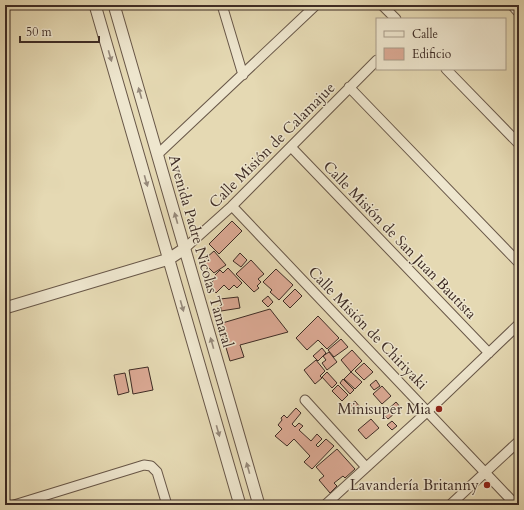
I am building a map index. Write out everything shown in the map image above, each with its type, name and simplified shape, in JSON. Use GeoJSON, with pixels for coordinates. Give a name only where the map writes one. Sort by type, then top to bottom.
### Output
{"type":"FeatureCollection","features":[{"type":"Feature","properties":{"kind":"street"},"geometry":{"type":"LineString","coordinates":[[95,5],[240,505]]}},
{"type":"Feature","properties":{"kind":"street","name":"Avenida Padre Nicolas Tamaral"},"geometry":{"type":"LineString","coordinates":[[114,5],[259,505]]}},
{"type":"Feature","properties":{"kind":"street"},"geometry":{"type":"LineString","coordinates":[[222,5],[243,75]]}},
{"type":"Feature","properties":{"kind":"street"},"geometry":{"type":"LineString","coordinates":[[382,5],[395,18]]}},
{"type":"Feature","properties":{"kind":"street"},"geometry":{"type":"LineString","coordinates":[[512,5],[519,13]]}},
{"type":"Feature","properties":{"kind":"street"},"geometry":{"type":"LineString","coordinates":[[158,154],[314,6]]}},
{"type":"Feature","properties":{"kind":"street","name":"Calle Misión de Calamajue"},"geometry":{"type":"LineString","coordinates":[[184,249],[232,206],[376,61]]}},
{"type":"Feature","properties":{"kind":"street"},"geometry":{"type":"LineString","coordinates":[[447,70],[519,144]]}},
{"type":"Feature","properties":{"kind":"street"},"geometry":{"type":"LineString","coordinates":[[349,88],[519,263]]}},
{"type":"Feature","properties":{"kind":"street","name":"Calle Misión de San Juan Bautista"},"geometry":{"type":"LineString","coordinates":[[291,147],[489,353]]}},
{"type":"Feature","properties":{"kind":"street","name":"Calle Misión de Chiriyaki"},"geometry":{"type":"LineString","coordinates":[[232,206],[516,505]]}},
{"type":"Feature","properties":{"kind":"street"},"geometry":{"type":"LineString","coordinates":[[5,308],[169,259],[184,249]]}},
{"type":"Feature","properties":{"kind":"street"},"geometry":{"type":"LineString","coordinates":[[325,505],[428,411],[519,324]]}},
{"type":"Feature","properties":{"kind":"street"},"geometry":{"type":"LineString","coordinates":[[305,400],[366,467]]}},
{"type":"Feature","properties":{"kind":"street"},"geometry":{"type":"LineString","coordinates":[[450,505],[486,473],[519,440]]}},
{"type":"Feature","properties":{"kind":"street"},"geometry":{"type":"LineString","coordinates":[[14,505],[144,465],[152,466],[157,472],[167,505]]}},
{"type":"Feature","properties":{"kind":"building"},"geometry":{"type":"Polygon","coordinates":[[[232,221],[242,231],[219,254],[209,244],[232,221]]]}},
{"type":"Feature","properties":{"kind":"building"},"geometry":{"type":"Polygon","coordinates":[[[214,251],[226,265],[214,273],[204,263],[208,260],[206,258],[214,251]]]}},
{"type":"Feature","properties":{"kind":"building"},"geometry":{"type":"Polygon","coordinates":[[[240,253],[247,260],[241,267],[233,261],[240,253]]]}},
{"type":"Feature","properties":{"kind":"building"},"geometry":{"type":"Polygon","coordinates":[[[251,260],[264,274],[258,279],[261,282],[257,286],[259,288],[254,292],[236,274],[251,260]]]}},
{"type":"Feature","properties":{"kind":"building"},"geometry":{"type":"Polygon","coordinates":[[[228,268],[242,283],[237,288],[234,285],[229,290],[224,285],[216,293],[209,285],[216,278],[214,276],[220,270],[223,273],[228,268]]]}},
{"type":"Feature","properties":{"kind":"building"},"geometry":{"type":"Polygon","coordinates":[[[276,269],[293,285],[279,300],[270,292],[272,290],[263,282],[276,269]]]}},
{"type":"Feature","properties":{"kind":"building"},"geometry":{"type":"Polygon","coordinates":[[[295,289],[302,296],[290,308],[283,301],[295,289]]]}},
{"type":"Feature","properties":{"kind":"building"},"geometry":{"type":"Polygon","coordinates":[[[268,296],[273,302],[268,307],[262,301],[268,296]]]}},
{"type":"Feature","properties":{"kind":"building"},"geometry":{"type":"Polygon","coordinates":[[[238,297],[240,308],[221,311],[220,299],[238,297]]]}},
{"type":"Feature","properties":{"kind":"building"},"geometry":{"type":"Polygon","coordinates":[[[270,309],[288,332],[240,345],[244,357],[230,361],[219,324],[270,309]]]}},
{"type":"Feature","properties":{"kind":"building"},"geometry":{"type":"Polygon","coordinates":[[[318,316],[339,338],[327,349],[318,340],[307,350],[296,338],[318,316]]]}},
{"type":"Feature","properties":{"kind":"building"},"geometry":{"type":"Polygon","coordinates":[[[341,339],[348,347],[334,357],[328,350],[341,339]]]}},
{"type":"Feature","properties":{"kind":"building"},"geometry":{"type":"Polygon","coordinates":[[[322,348],[326,353],[318,361],[313,356],[322,348]]]}},
{"type":"Feature","properties":{"kind":"building"},"geometry":{"type":"Polygon","coordinates":[[[352,350],[362,361],[351,372],[341,360],[352,350]]]}},
{"type":"Feature","properties":{"kind":"building"},"geometry":{"type":"Polygon","coordinates":[[[329,352],[337,362],[327,370],[322,363],[326,360],[323,356],[329,352]]]}},
{"type":"Feature","properties":{"kind":"building"},"geometry":{"type":"Polygon","coordinates":[[[316,360],[325,371],[320,376],[322,378],[315,384],[304,370],[316,360]]]}},
{"type":"Feature","properties":{"kind":"building"},"geometry":{"type":"Polygon","coordinates":[[[364,363],[373,372],[364,380],[355,371],[364,363]]]}},
{"type":"Feature","properties":{"kind":"building"},"geometry":{"type":"Polygon","coordinates":[[[148,367],[153,390],[133,394],[129,370],[148,367]]]}},
{"type":"Feature","properties":{"kind":"building"},"geometry":{"type":"Polygon","coordinates":[[[327,372],[337,383],[332,388],[322,377],[327,372]]]}},
{"type":"Feature","properties":{"kind":"building"},"geometry":{"type":"Polygon","coordinates":[[[351,372],[362,382],[355,389],[344,379],[351,372]]]}},
{"type":"Feature","properties":{"kind":"building"},"geometry":{"type":"Polygon","coordinates":[[[125,373],[129,392],[118,395],[114,375],[125,373]]]}},
{"type":"Feature","properties":{"kind":"building"},"geometry":{"type":"Polygon","coordinates":[[[343,379],[354,390],[350,394],[340,383],[343,379]]]}},
{"type":"Feature","properties":{"kind":"building"},"geometry":{"type":"Polygon","coordinates":[[[376,380],[380,386],[374,390],[370,385],[376,380]]]}},
{"type":"Feature","properties":{"kind":"building"},"geometry":{"type":"Polygon","coordinates":[[[338,385],[348,395],[342,401],[332,391],[338,385]]]}},
{"type":"Feature","properties":{"kind":"building"},"geometry":{"type":"Polygon","coordinates":[[[382,386],[391,396],[382,404],[373,394],[382,386]]]}},
{"type":"Feature","properties":{"kind":"building"},"geometry":{"type":"Polygon","coordinates":[[[355,401],[360,407],[353,413],[348,406],[355,401]]]}},
{"type":"Feature","properties":{"kind":"building"},"geometry":{"type":"Polygon","coordinates":[[[396,402],[401,408],[388,419],[383,414],[396,402]]]}},
{"type":"Feature","properties":{"kind":"building"},"geometry":{"type":"Polygon","coordinates":[[[296,408],[301,413],[292,424],[295,427],[299,423],[303,426],[299,430],[311,441],[317,434],[322,439],[316,445],[318,447],[326,439],[334,446],[312,469],[304,462],[310,456],[294,439],[287,446],[275,436],[282,429],[278,425],[282,420],[281,418],[284,415],[287,418],[296,408]]]}},
{"type":"Feature","properties":{"kind":"building"},"geometry":{"type":"Polygon","coordinates":[[[371,419],[379,428],[366,439],[358,430],[371,419]]]}},
{"type":"Feature","properties":{"kind":"building"},"geometry":{"type":"Polygon","coordinates":[[[392,421],[397,426],[392,430],[387,425],[392,421]]]}},
{"type":"Feature","properties":{"kind":"building"},"geometry":{"type":"Polygon","coordinates":[[[337,449],[355,469],[345,478],[343,476],[334,483],[337,486],[330,493],[319,480],[324,476],[316,467],[337,449]]]}},
{"type":"Feature","properties":{"kind":"place","name":"Minisuper Mia"},"geometry":{"type":"Point","coordinates":[439,409]}},
{"type":"Feature","properties":{"kind":"place","name":"Lavandería Britanny"},"geometry":{"type":"Point","coordinates":[487,485]}}]}
